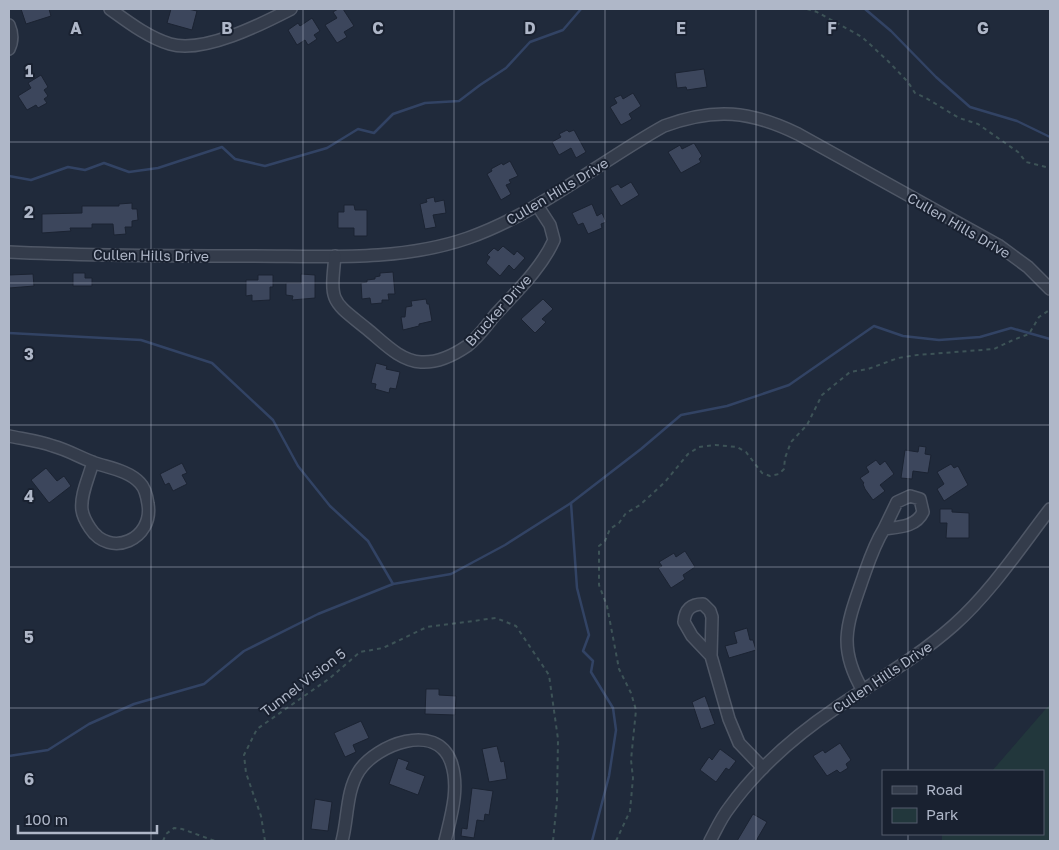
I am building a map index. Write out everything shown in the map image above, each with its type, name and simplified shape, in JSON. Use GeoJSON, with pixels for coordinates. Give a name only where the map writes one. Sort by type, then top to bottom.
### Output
{"type":"FeatureCollection","features":[{"type":"Feature","properties":{"kind":"street"},"geometry":{"type":"LineString","coordinates":[[110,9],[155,37],[170,44],[186,47],[233,35],[268,21],[291,9]]}},
{"type":"Feature","properties":{"kind":"street"},"geometry":{"type":"LineString","coordinates":[[9,25],[12,31],[12,42],[9,49]]}},
{"type":"Feature","properties":{"kind":"street","name":"Cullen Hills Drive"},"geometry":{"type":"LineString","coordinates":[[9,252],[129,256],[335,256],[403,253],[436,247],[468,238],[506,222],[537,205],[664,126],[684,119],[719,113],[739,114],[757,118],[798,134],[998,245],[1028,267],[1050,289]]}},
{"type":"Feature","properties":{"kind":"street","name":"Brucker Drive"},"geometry":{"type":"LineString","coordinates":[[335,256],[332,288],[338,306],[393,351],[406,358],[421,362],[439,360],[469,345],[542,262],[554,240],[550,226],[537,205]]}},
{"type":"Feature","properties":{"kind":"street"},"geometry":{"type":"LineString","coordinates":[[9,436],[53,446],[123,472],[142,484],[147,501],[148,518],[145,528],[126,542],[106,543],[98,537],[85,520],[82,510],[83,498],[93,462]]}},
{"type":"Feature","properties":{"kind":"street","name":"Cullen Hills Drive"},"geometry":{"type":"LineString","coordinates":[[710,841],[728,809],[763,768],[810,727],[935,641],[955,624],[1009,563],[1050,509]]}},
{"type":"Feature","properties":{"kind":"street"},"geometry":{"type":"LineString","coordinates":[[863,691],[849,662],[847,628],[876,543],[884,529]]}},
{"type":"Feature","properties":{"kind":"street"},"geometry":{"type":"LineString","coordinates":[[711,656],[733,731],[739,743],[763,768]]}},
{"type":"Feature","properties":{"kind":"street"},"geometry":{"type":"LineString","coordinates":[[342,841],[352,787],[360,770],[368,760],[389,746],[409,740],[426,741],[435,744],[446,753],[450,760],[455,783],[453,804],[445,841]]}},
{"type":"Feature","properties":{"kind":"path"},"geometry":{"type":"LineString","coordinates":[[807,9],[817,12],[862,37],[908,82],[914,93],[959,118],[978,124],[1018,152],[1026,162],[1050,168]]}},
{"type":"Feature","properties":{"kind":"path"},"geometry":{"type":"LineString","coordinates":[[616,841],[630,811],[633,778],[631,760],[636,710],[631,693],[619,669],[607,606],[599,586],[599,546],[610,529],[619,523],[626,513],[640,506],[665,482],[688,454],[699,447],[715,445],[737,447],[746,452],[762,473],[770,476],[779,474],[784,469],[785,458],[791,442],[807,425],[822,396],[850,372],[868,369],[898,358],[917,354],[994,349],[1029,334],[1039,317],[1048,311]]}},
{"type":"Feature","properties":{"kind":"path","name":"Tunnel Vision 5"},"geometry":{"type":"LineString","coordinates":[[265,841],[261,816],[246,773],[244,755],[257,729],[330,678],[360,652],[383,648],[427,627],[496,618],[516,626],[548,675],[558,739],[554,841]]}},
{"type":"Feature","properties":{"kind":"path"},"geometry":{"type":"LineString","coordinates":[[163,841],[166,834],[174,828],[215,841]]}},
{"type":"Feature","properties":{"kind":"green space"},"geometry":{"type":"Polygon","coordinates":[[[1050,704],[1050,841],[942,841],[942,835],[1044,835],[1044,770],[993,770],[1050,704]]]}},
{"type":"Feature","properties":{"kind":"building"},"geometry":{"type":"Polygon","coordinates":[[[21,9],[49,9],[51,16],[26,24],[21,9]]]}},
{"type":"Feature","properties":{"kind":"building"},"geometry":{"type":"Polygon","coordinates":[[[171,9],[197,11],[192,30],[167,23],[171,9]]]}},
{"type":"Feature","properties":{"kind":"building"},"geometry":{"type":"Polygon","coordinates":[[[343,9],[354,26],[344,32],[347,37],[337,43],[325,25],[337,18],[333,12],[343,9]]]}},
{"type":"Feature","properties":{"kind":"building"},"geometry":{"type":"Polygon","coordinates":[[[312,18],[320,31],[314,35],[317,39],[308,45],[305,40],[297,45],[288,30],[298,23],[300,26],[312,18]]]}},
{"type":"Feature","properties":{"kind":"building"},"geometry":{"type":"Polygon","coordinates":[[[704,69],[707,87],[687,90],[686,87],[677,88],[675,73],[704,69]]]}},
{"type":"Feature","properties":{"kind":"building"},"geometry":{"type":"Polygon","coordinates":[[[41,75],[48,87],[44,90],[48,96],[44,99],[47,103],[38,108],[36,105],[27,110],[18,96],[31,88],[28,83],[41,75]]]}},
{"type":"Feature","properties":{"kind":"building"},"geometry":{"type":"Polygon","coordinates":[[[633,93],[641,106],[629,114],[632,119],[621,125],[610,107],[617,103],[614,98],[621,95],[623,99],[633,93]]]}},
{"type":"Feature","properties":{"kind":"building"},"geometry":{"type":"Polygon","coordinates":[[[567,130],[569,132],[574,130],[586,152],[576,158],[571,148],[559,155],[552,142],[561,137],[559,134],[567,130]]]}},
{"type":"Feature","properties":{"kind":"building"},"geometry":{"type":"Polygon","coordinates":[[[694,143],[702,156],[699,159],[701,162],[681,173],[668,152],[680,145],[682,149],[694,143]]]}},
{"type":"Feature","properties":{"kind":"building"},"geometry":{"type":"Polygon","coordinates":[[[510,161],[518,176],[509,180],[511,183],[506,185],[511,194],[501,200],[487,174],[492,171],[491,169],[510,161]]]}},
{"type":"Feature","properties":{"kind":"building"},"geometry":{"type":"Polygon","coordinates":[[[631,182],[639,195],[621,206],[610,188],[618,184],[621,188],[631,182]]]}},
{"type":"Feature","properties":{"kind":"building"},"geometry":{"type":"Polygon","coordinates":[[[434,197],[435,202],[444,200],[446,213],[433,215],[436,227],[425,229],[420,204],[427,202],[426,199],[434,197]]]}},
{"type":"Feature","properties":{"kind":"building"},"geometry":{"type":"Polygon","coordinates":[[[132,203],[132,209],[137,209],[138,220],[132,221],[132,227],[125,227],[126,234],[114,235],[113,224],[92,224],[92,228],[70,228],[71,231],[42,233],[42,214],[82,213],[82,206],[119,206],[119,204],[132,203]]]}},
{"type":"Feature","properties":{"kind":"building"},"geometry":{"type":"Polygon","coordinates":[[[592,204],[597,216],[602,213],[606,222],[601,224],[602,228],[588,234],[583,223],[578,225],[572,213],[592,204]]]}},
{"type":"Feature","properties":{"kind":"building"},"geometry":{"type":"Polygon","coordinates":[[[344,205],[354,205],[355,210],[367,210],[367,236],[354,236],[354,228],[338,228],[338,212],[344,212],[344,205]]]}},
{"type":"Feature","properties":{"kind":"building"},"geometry":{"type":"Polygon","coordinates":[[[503,246],[514,255],[517,251],[525,258],[514,270],[509,265],[500,276],[486,263],[490,257],[487,255],[494,248],[498,251],[503,246]]]}},
{"type":"Feature","properties":{"kind":"building"},"geometry":{"type":"Polygon","coordinates":[[[393,272],[395,294],[388,294],[389,300],[382,300],[382,303],[371,304],[370,298],[362,299],[361,283],[375,279],[375,277],[380,276],[380,273],[393,272]]]}},
{"type":"Feature","properties":{"kind":"building"},"geometry":{"type":"Polygon","coordinates":[[[73,273],[85,273],[85,278],[92,278],[92,286],[73,286],[73,273]]]}},
{"type":"Feature","properties":{"kind":"building"},"geometry":{"type":"Polygon","coordinates":[[[33,274],[34,286],[9,288],[9,275],[33,274]]]}},
{"type":"Feature","properties":{"kind":"building"},"geometry":{"type":"Polygon","coordinates":[[[301,274],[315,275],[315,298],[292,300],[293,296],[286,295],[286,283],[301,283],[301,274]]]}},
{"type":"Feature","properties":{"kind":"building"},"geometry":{"type":"Polygon","coordinates":[[[258,275],[273,275],[273,287],[270,287],[270,300],[252,301],[252,295],[246,296],[246,280],[258,280],[258,275]]]}},
{"type":"Feature","properties":{"kind":"building"},"geometry":{"type":"Polygon","coordinates":[[[426,299],[427,304],[429,304],[432,321],[403,330],[401,317],[405,317],[406,307],[412,306],[411,301],[426,299]]]}},
{"type":"Feature","properties":{"kind":"building"},"geometry":{"type":"Polygon","coordinates":[[[543,299],[553,309],[542,319],[546,322],[535,333],[521,319],[543,299]]]}},
{"type":"Feature","properties":{"kind":"building"},"geometry":{"type":"Polygon","coordinates":[[[376,363],[387,366],[386,369],[400,372],[396,389],[390,388],[389,393],[375,389],[376,384],[371,383],[376,363]]]}},
{"type":"Feature","properties":{"kind":"building"},"geometry":{"type":"Polygon","coordinates":[[[919,446],[926,447],[925,454],[931,455],[928,473],[913,471],[912,479],[901,478],[905,450],[918,452],[919,446]]]}},
{"type":"Feature","properties":{"kind":"building"},"geometry":{"type":"Polygon","coordinates":[[[876,460],[880,465],[885,461],[894,474],[880,485],[885,491],[873,500],[860,478],[869,472],[866,467],[876,460]]]}},
{"type":"Feature","properties":{"kind":"building"},"geometry":{"type":"Polygon","coordinates":[[[182,463],[187,473],[182,475],[187,484],[173,491],[169,483],[165,485],[160,474],[182,463]]]}},
{"type":"Feature","properties":{"kind":"building"},"geometry":{"type":"Polygon","coordinates":[[[951,464],[954,468],[958,466],[968,485],[944,501],[937,489],[944,484],[937,472],[951,464]]]}},
{"type":"Feature","properties":{"kind":"building"},"geometry":{"type":"Polygon","coordinates":[[[46,468],[57,481],[64,476],[71,486],[49,503],[31,480],[46,468]]]}},
{"type":"Feature","properties":{"kind":"building"},"geometry":{"type":"Polygon","coordinates":[[[940,509],[952,509],[952,512],[969,513],[969,538],[946,538],[947,523],[940,523],[940,509]]]}},
{"type":"Feature","properties":{"kind":"building"},"geometry":{"type":"Polygon","coordinates":[[[685,551],[695,567],[683,575],[685,579],[671,588],[658,568],[662,566],[659,562],[674,553],[676,557],[685,551]]]}},
{"type":"Feature","properties":{"kind":"building"},"geometry":{"type":"Polygon","coordinates":[[[747,628],[750,640],[753,640],[756,650],[729,658],[725,646],[737,643],[734,632],[747,628]]]}},
{"type":"Feature","properties":{"kind":"building"},"geometry":{"type":"Polygon","coordinates":[[[426,689],[439,689],[439,695],[456,696],[455,715],[425,714],[426,689]]]}},
{"type":"Feature","properties":{"kind":"building"},"geometry":{"type":"Polygon","coordinates":[[[705,696],[715,724],[701,729],[692,702],[705,696]]]}},
{"type":"Feature","properties":{"kind":"building"},"geometry":{"type":"Polygon","coordinates":[[[361,721],[369,738],[353,745],[356,752],[345,757],[334,733],[361,721]]]}},
{"type":"Feature","properties":{"kind":"building"},"geometry":{"type":"Polygon","coordinates":[[[840,743],[851,760],[846,764],[848,768],[840,773],[837,770],[827,776],[813,756],[823,750],[825,753],[840,743]]]}},
{"type":"Feature","properties":{"kind":"building"},"geometry":{"type":"Polygon","coordinates":[[[497,746],[501,762],[504,761],[507,779],[489,782],[482,749],[497,746]]]}},
{"type":"Feature","properties":{"kind":"building"},"geometry":{"type":"Polygon","coordinates":[[[720,749],[736,761],[729,770],[726,768],[716,782],[700,770],[709,757],[712,760],[720,749]]]}},
{"type":"Feature","properties":{"kind":"building"},"geometry":{"type":"Polygon","coordinates":[[[398,758],[409,762],[406,769],[425,776],[418,795],[389,784],[398,758]]]}},
{"type":"Feature","properties":{"kind":"building"},"geometry":{"type":"Polygon","coordinates":[[[472,788],[493,791],[489,815],[485,814],[484,821],[477,820],[474,838],[461,836],[462,828],[467,829],[472,788]]]}},
{"type":"Feature","properties":{"kind":"building"},"geometry":{"type":"Polygon","coordinates":[[[315,799],[332,802],[328,831],[311,829],[315,799]]]}},
{"type":"Feature","properties":{"kind":"building"},"geometry":{"type":"Polygon","coordinates":[[[753,814],[767,822],[756,841],[737,841],[753,814]]]}},
{"type":"Feature","properties":{"kind":"waterway"},"geometry":{"type":"LineString","coordinates":[[9,176],[31,180],[68,167],[85,170],[104,163],[129,172],[158,168],[222,147],[235,159],[265,166],[327,148],[358,129],[374,133],[393,114],[425,103],[459,101],[506,68],[530,42],[563,30],[581,9]]}},
{"type":"Feature","properties":{"kind":"waterway"},"geometry":{"type":"LineString","coordinates":[[865,9],[891,31],[936,77],[970,107],[1017,121],[1050,137]]}},
{"type":"Feature","properties":{"kind":"waterway"},"geometry":{"type":"LineString","coordinates":[[9,756],[48,750],[89,724],[134,704],[204,684],[244,651],[318,614],[393,584],[451,574],[505,545],[571,503],[641,449],[681,415],[727,406],[789,385],[874,326],[903,336],[939,340],[980,337],[1011,328],[1050,339]]}},
{"type":"Feature","properties":{"kind":"waterway"},"geometry":{"type":"LineString","coordinates":[[9,333],[141,340],[212,363],[273,420],[298,466],[330,506],[368,541],[393,584]]}},
{"type":"Feature","properties":{"kind":"waterway"},"geometry":{"type":"LineString","coordinates":[[571,503],[577,588],[589,635],[583,651],[593,661],[591,672],[613,708],[616,730],[609,776],[592,841]]}}]}
